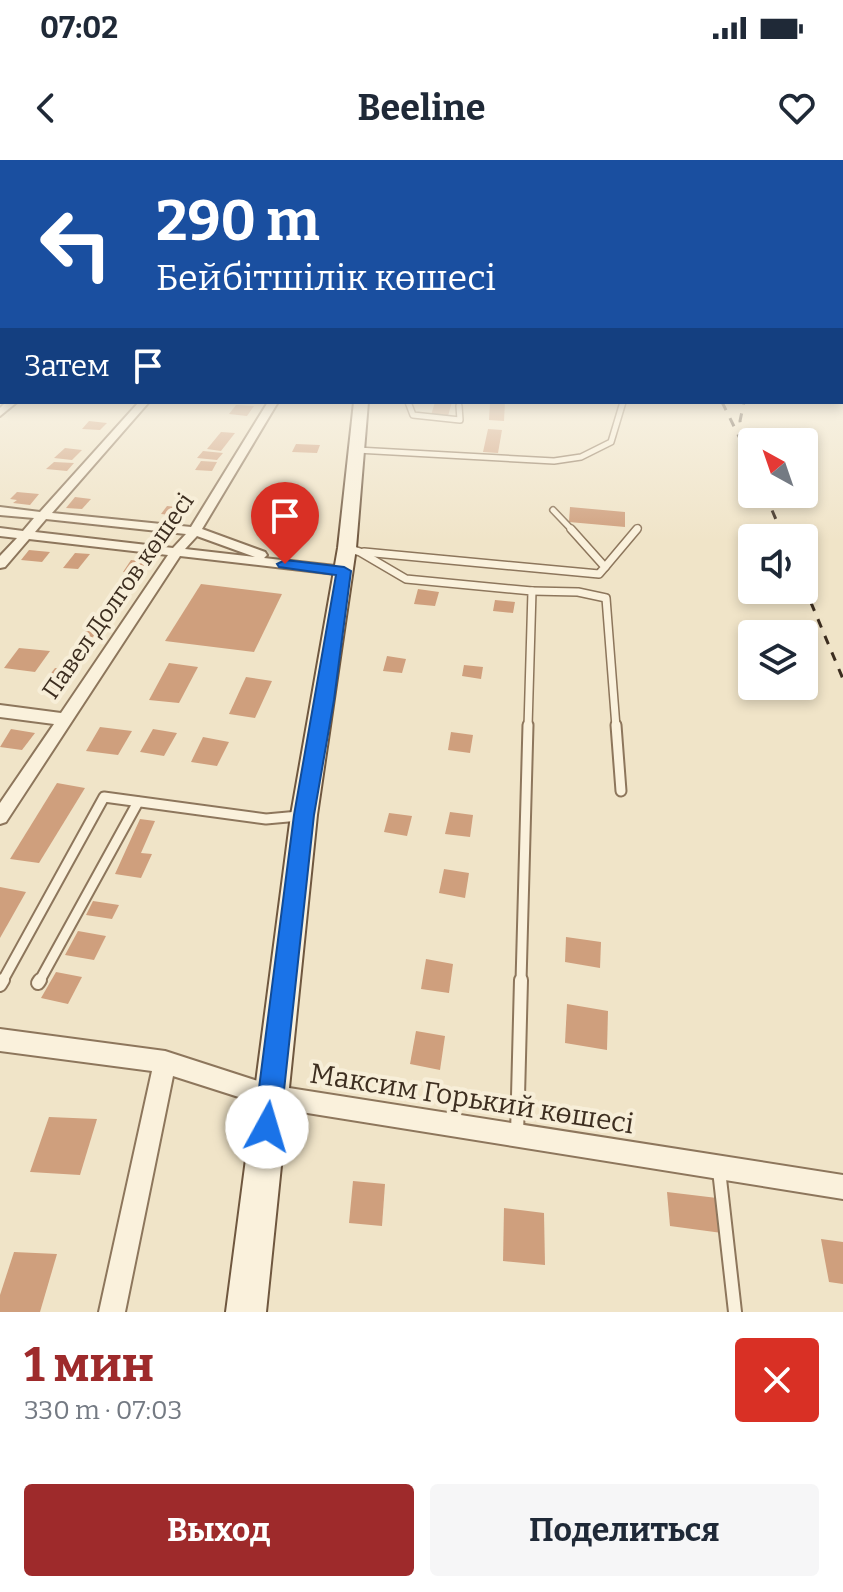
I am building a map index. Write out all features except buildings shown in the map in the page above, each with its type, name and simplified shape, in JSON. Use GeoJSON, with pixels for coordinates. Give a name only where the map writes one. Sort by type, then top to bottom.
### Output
{"type":"FeatureCollection","features":[{"type":"Feature","properties":{"kind":"street"},"geometry":{"type":"LineString","coordinates":[[0,564],[115,434]]}},
{"type":"Feature","properties":{"kind":"street","name":"Павел Долгов көшесі"},"geometry":{"type":"LineString","coordinates":[[0,817],[62,719],[176,552],[195,531],[254,434]]}},
{"type":"Feature","properties":{"kind":"street"},"geometry":{"type":"LineString","coordinates":[[246,1312],[304,815],[350,557],[358,434]]}},
{"type":"Feature","properties":{"kind":"street"},"geometry":{"type":"LineString","coordinates":[[0,511],[195,531],[285,564]]}},
{"type":"Feature","properties":{"kind":"street"},"geometry":{"type":"LineString","coordinates":[[0,532],[285,564],[350,557]]}},
{"type":"Feature","properties":{"kind":"street"},"geometry":{"type":"LineString","coordinates":[[0,711],[62,719]]}},
{"type":"Feature","properties":{"kind":"street","name":"Максим Горький көшесі"},"geometry":{"type":"LineString","coordinates":[[0,1040],[165,1062],[270,1096],[843,1187]]}},
{"type":"Feature","properties":{"kind":"street"},"geometry":{"type":"LineString","coordinates":[[112,1312],[165,1062]]}},
{"type":"Feature","properties":{"kind":"lane"},"geometry":{"type":"LineString","coordinates":[[357,450],[537,461],[581,457],[611,442],[613,434]]}},
{"type":"Feature","properties":{"kind":"lane"},"geometry":{"type":"LineString","coordinates":[[553,510],[605,567]]}},
{"type":"Feature","properties":{"kind":"lane"},"geometry":{"type":"LineString","coordinates":[[350,557],[599,574],[638,528]]}},
{"type":"Feature","properties":{"kind":"lane"},"geometry":{"type":"LineString","coordinates":[[350,557],[406,579],[532,591],[578,592],[606,598],[621,791]]}},
{"type":"Feature","properties":{"kind":"lane"},"geometry":{"type":"LineString","coordinates":[[517,1135],[532,591]]}},
{"type":"Feature","properties":{"kind":"lane"},"geometry":{"type":"LineString","coordinates":[[0,985],[104,797],[266,819],[304,815]]}},
{"type":"Feature","properties":{"kind":"lane"},"geometry":{"type":"LineString","coordinates":[[38,983],[138,802]]}},
{"type":"Feature","properties":{"kind":"lane"},"geometry":{"type":"LineString","coordinates":[[719,1167],[735,1312]]}},
{"type":"Feature","properties":{"kind":"railway"},"geometry":{"type":"LineString","coordinates":[[771,508],[778,524]]}},
{"type":"Feature","properties":{"kind":"railway"},"geometry":{"type":"LineString","coordinates":[[812,604],[843,679]]}},
{"type":"Feature","properties":{"kind":"route"},"geometry":{"type":"LineString","coordinates":[[267,1127],[304,815],[344,571],[285,564]]}}]}
